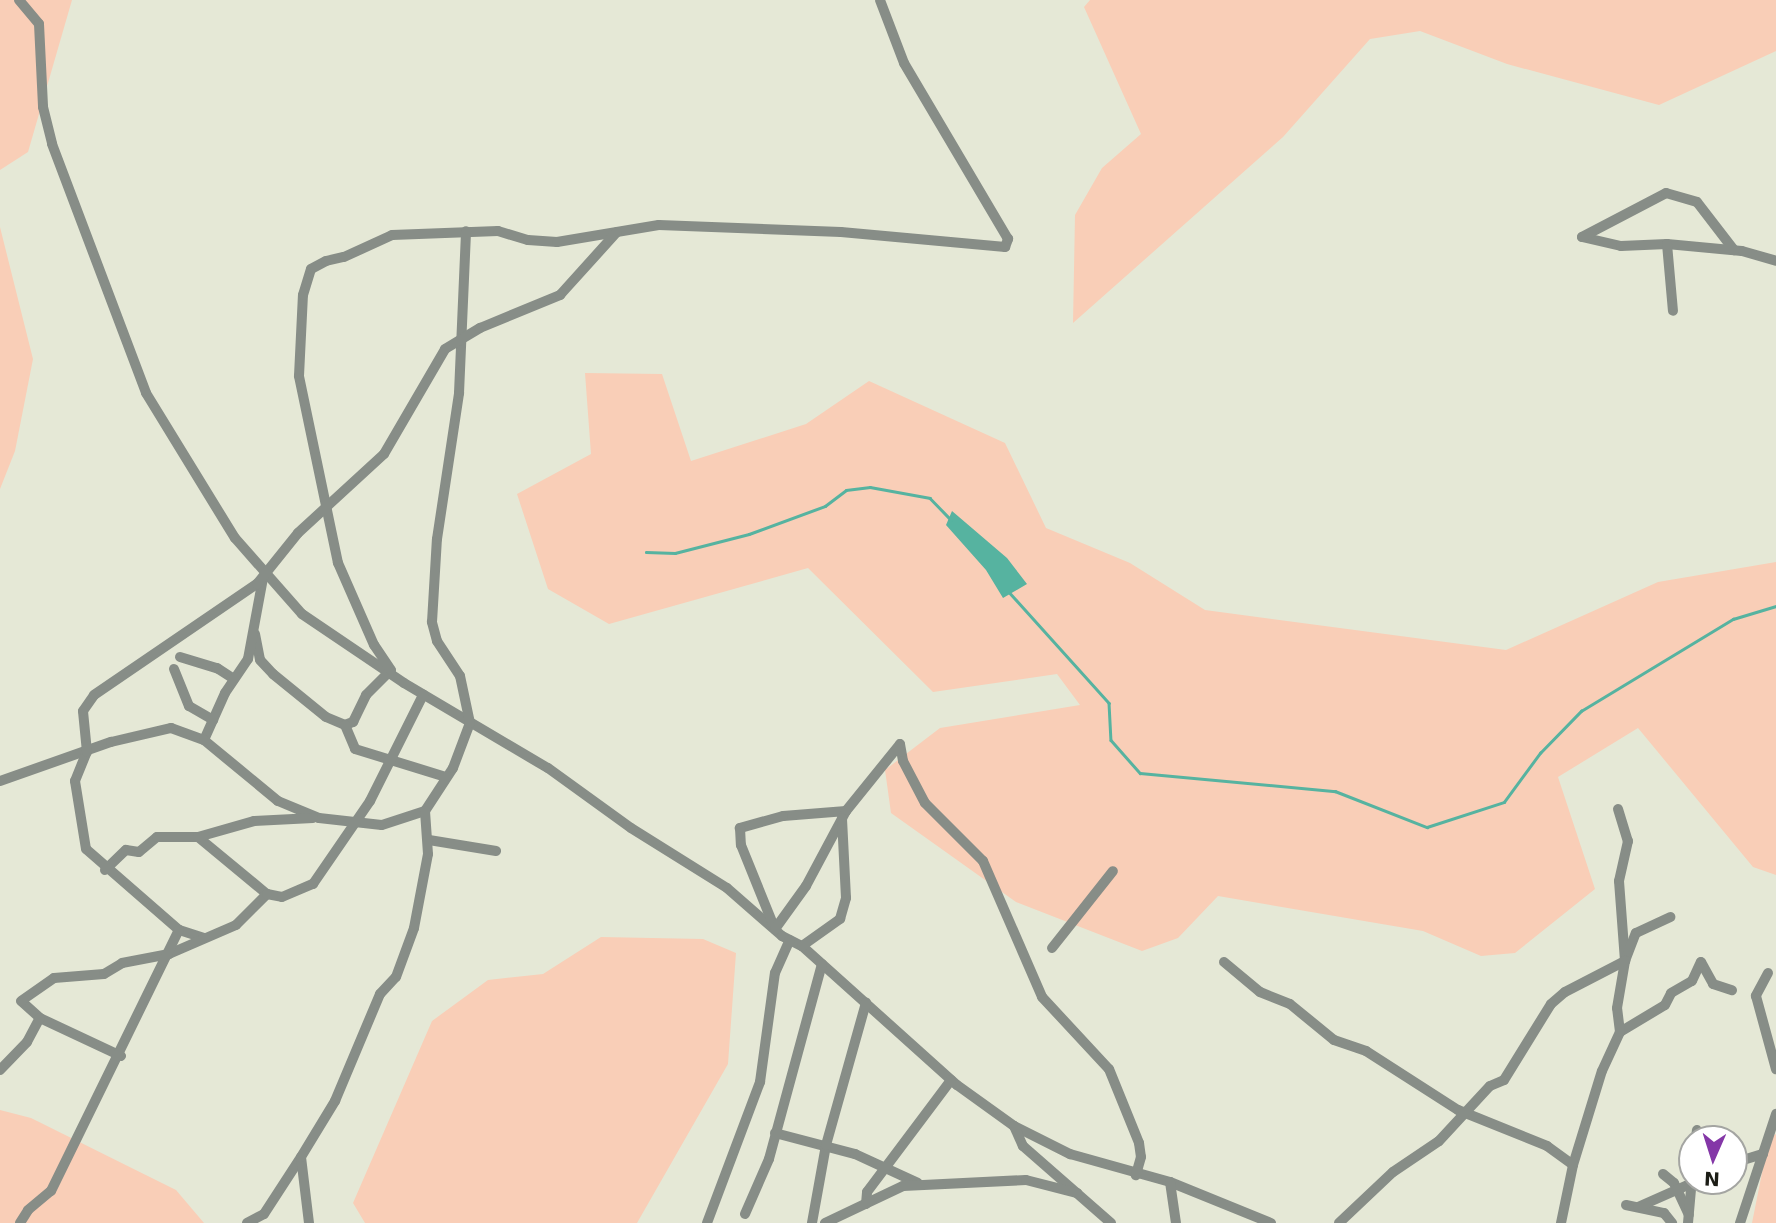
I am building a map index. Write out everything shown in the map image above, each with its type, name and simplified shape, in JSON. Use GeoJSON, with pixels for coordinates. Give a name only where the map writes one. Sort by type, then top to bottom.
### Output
{"type":"FeatureCollection","features":[{"type":"Feature","properties":{"kind":"street"},"geometry":{"type":"LineString","coordinates":[[19,0],[39,24],[43,107],[52,144],[146,393],[234,538],[302,614],[391,670],[423,695],[548,768],[631,828],[727,888],[775,929],[802,946],[951,1080],[1014,1126],[1070,1154],[1136,1175],[1170,1182],[1271,1223]]}},
{"type":"Feature","properties":{"kind":"street"},"geometry":{"type":"LineString","coordinates":[[391,670],[374,645],[338,563],[299,376],[303,295],[311,269],[392,234],[466,231],[498,231],[528,240],[556,242],[659,225],[709,225],[1005,247],[1008,239],[904,63],[880,0]]}},
{"type":"Feature","properties":{"kind":"street"},"geometry":{"type":"LineString","coordinates":[[1734,250],[1697,202],[1666,193],[1581,237],[1621,246],[1667,244],[1734,250],[1776,261]]}},
{"type":"Feature","properties":{"kind":"street"},"geometry":{"type":"LineString","coordinates":[[247,1223],[264,1214],[335,1101],[380,994],[396,977],[414,928],[429,839],[425,811],[446,777],[470,723],[460,676],[437,641],[432,622],[437,539],[451,465],[466,231]]}},
{"type":"Feature","properties":{"kind":"street"},"geometry":{"type":"LineString","coordinates":[[204,938],[179,930],[90,857],[81,830],[75,781],[87,752],[83,711],[94,695],[257,584],[298,533],[328,509],[398,436],[429,372],[445,349],[460,338],[560,295],[617,232]]}},
{"type":"Feature","properties":{"kind":"street"},"geometry":{"type":"LineString","coordinates":[[1667,244],[1673,311]]}},
{"type":"Feature","properties":{"kind":"street"},"geometry":{"type":"LineString","coordinates":[[204,740],[234,679],[248,659],[265,572]]}},
{"type":"Feature","properties":{"kind":"street"},"geometry":{"type":"LineString","coordinates":[[255,634],[260,660],[272,674],[326,717],[345,725],[353,722],[366,695],[391,670]]}},
{"type":"Feature","properties":{"kind":"street"},"geometry":{"type":"LineString","coordinates":[[180,657],[217,668],[234,679]]}},
{"type":"Feature","properties":{"kind":"street"},"geometry":{"type":"LineString","coordinates":[[174,669],[189,706],[213,720]]}},
{"type":"Feature","properties":{"kind":"street"},"geometry":{"type":"LineString","coordinates":[[198,837],[267,894],[282,897],[313,884],[391,760],[423,695]]}},
{"type":"Feature","properties":{"kind":"street"},"geometry":{"type":"LineString","coordinates":[[345,725],[355,749],[446,777]]}},
{"type":"Feature","properties":{"kind":"street"},"geometry":{"type":"LineString","coordinates":[[0,781],[171,728],[204,740],[278,801],[319,818]]}},
{"type":"Feature","properties":{"kind":"street"},"geometry":{"type":"LineString","coordinates":[[775,929],[801,896],[844,815],[900,744],[903,761],[925,803],[983,861],[1042,997],[1109,1069],[1139,1143],[1141,1157],[1136,1175]]}},
{"type":"Feature","properties":{"kind":"street"},"geometry":{"type":"LineString","coordinates":[[1618,808],[1628,841],[1619,881],[1625,961]]}},
{"type":"Feature","properties":{"kind":"street"},"geometry":{"type":"LineString","coordinates":[[105,870],[126,850],[139,852],[157,837],[198,837],[254,821],[319,818],[382,825],[425,811]]}},
{"type":"Feature","properties":{"kind":"street"},"geometry":{"type":"LineString","coordinates":[[775,929],[741,845],[740,828],[783,816],[844,815]]}},
{"type":"Feature","properties":{"kind":"street"},"geometry":{"type":"LineString","coordinates":[[802,946],[840,919],[846,898],[844,815]]}},
{"type":"Feature","properties":{"kind":"street"},"geometry":{"type":"LineString","coordinates":[[429,839],[496,851]]}},
{"type":"Feature","properties":{"kind":"street"},"geometry":{"type":"LineString","coordinates":[[1052,948],[1113,871]]}},
{"type":"Feature","properties":{"kind":"street"},"geometry":{"type":"LineString","coordinates":[[121,1056],[40,1018],[21,1001],[54,978],[104,974],[122,963],[169,954],[236,925],[267,894]]}},
{"type":"Feature","properties":{"kind":"street"},"geometry":{"type":"LineString","coordinates":[[1562,1223],[1573,1165],[1602,1071],[1620,1031],[1616,1008],[1625,961],[1636,933],[1670,917]]}},
{"type":"Feature","properties":{"kind":"street"},"geometry":{"type":"LineString","coordinates":[[20,1223],[28,1210],[51,1191],[92,1102],[121,1056],[179,930]]}},
{"type":"Feature","properties":{"kind":"street"},"geometry":{"type":"LineString","coordinates":[[707,1223],[760,1082],[775,973],[790,940]]}},
{"type":"Feature","properties":{"kind":"street"},"geometry":{"type":"LineString","coordinates":[[1339,1223],[1393,1172],[1469,1114],[1490,1086],[1504,1080],[1551,1004],[1565,992],[1625,961]]}},
{"type":"Feature","properties":{"kind":"street"},"geometry":{"type":"LineString","coordinates":[[1224,962],[1260,992],[1290,1004],[1334,1040],[1366,1051],[1416,1086],[1469,1114],[1547,1146],[1573,1165]]}},
{"type":"Feature","properties":{"kind":"street"},"geometry":{"type":"LineString","coordinates":[[1620,1031],[1665,1005],[1671,993],[1692,981],[1702,962],[1713,984],[1732,990]]}},
{"type":"Feature","properties":{"kind":"street"},"geometry":{"type":"LineString","coordinates":[[745,1214],[775,1133],[822,964]]}},
{"type":"Feature","properties":{"kind":"street"},"geometry":{"type":"LineString","coordinates":[[1768,973],[1756,996],[1776,1069]]}},
{"type":"Feature","properties":{"kind":"street"},"geometry":{"type":"LineString","coordinates":[[812,1223],[826,1145],[866,1003]]}},
{"type":"Feature","properties":{"kind":"street"},"geometry":{"type":"LineString","coordinates":[[0,1070],[27,1042],[40,1018]]}},
{"type":"Feature","properties":{"kind":"street"},"geometry":{"type":"LineString","coordinates":[[866,1204],[867,1192],[888,1168],[951,1080]]}},
{"type":"Feature","properties":{"kind":"street"},"geometry":{"type":"LineString","coordinates":[[1740,1223],[1776,1114]]}},
{"type":"Feature","properties":{"kind":"street"},"geometry":{"type":"LineString","coordinates":[[1014,1126],[1023,1146],[1111,1223]]}},
{"type":"Feature","properties":{"kind":"street"},"geometry":{"type":"LineString","coordinates":[[775,1133],[826,1145],[888,1168],[920,1184]]}},
{"type":"Feature","properties":{"kind":"street"},"geometry":{"type":"LineString","coordinates":[[1748,1158],[1763,1154]]}},
{"type":"Feature","properties":{"kind":"street"},"geometry":{"type":"LineString","coordinates":[[301,1157],[309,1223]]}},
{"type":"Feature","properties":{"kind":"street"},"geometry":{"type":"LineString","coordinates":[[1663,1174],[1678,1190],[1632,1206],[1664,1213],[1672,1223]]}},
{"type":"Feature","properties":{"kind":"street"},"geometry":{"type":"LineString","coordinates":[[825,1223],[903,1186],[1026,1180],[1077,1193]]}},
{"type":"Feature","properties":{"kind":"street"},"geometry":{"type":"LineString","coordinates":[[1170,1182],[1176,1223]]}},
{"type":"Feature","properties":{"kind":"street"},"geometry":{"type":"LineString","coordinates":[[1680,1195],[1689,1219]]}},
{"type":"Feature","properties":{"kind":"street"},"geometry":{"type":"LineString","coordinates":[[1689,1219],[1691,1195]]}},
{"type":"Feature","properties":{"kind":"shaded area"},"geometry":{"type":"Polygon","coordinates":[[[0,0],[72,0],[28,152],[0,170],[0,0]]]}},
{"type":"Feature","properties":{"kind":"shaded area"},"geometry":{"type":"Polygon","coordinates":[[[1090,0],[1776,0],[1776,51],[1659,105],[1507,64],[1420,31],[1370,39],[1283,137],[1073,323],[1075,215],[1102,168],[1141,134],[1084,7],[1090,0]]]}},
{"type":"Feature","properties":{"kind":"shaded area"},"geometry":{"type":"Polygon","coordinates":[[[0,227],[33,359],[15,451],[0,489],[0,227]]]}},
{"type":"Feature","properties":{"kind":"shaded area"},"geometry":{"type":"Polygon","coordinates":[[[585,373],[662,374],[691,461],[806,424],[869,381],[1005,443],[1046,528],[1130,563],[1205,610],[1506,650],[1658,582],[1776,562],[1776,875],[1753,867],[1638,728],[1558,777],[1595,889],[1515,953],[1481,956],[1423,931],[1218,896],[1178,938],[1142,951],[1016,902],[891,813],[885,770],[940,728],[1080,705],[1057,674],[933,692],[808,568],[609,624],[548,589],[517,494],[591,454],[585,373]]]}},
{"type":"Feature","properties":{"kind":"shaded area"},"geometry":{"type":"Polygon","coordinates":[[[601,937],[703,939],[736,953],[728,1064],[637,1223],[365,1223],[353,1203],[432,1021],[488,980],[543,974],[601,937]]]}},
{"type":"Feature","properties":{"kind":"shaded area"},"geometry":{"type":"Polygon","coordinates":[[[0,1110],[31,1118],[176,1190],[204,1223],[0,1223],[0,1110]]]}},
{"type":"Feature","properties":{"kind":"shaded area"},"geometry":{"type":"Polygon","coordinates":[[[1776,1134],[1776,1223],[1752,1223],[1769,1138],[1776,1134]]]}},
{"type":"Feature","properties":{"kind":"water"},"geometry":{"type":"Polygon","coordinates":[[[952,511],[1007,558],[1027,584],[1003,598],[986,570],[946,525],[952,511]]]}},
{"type":"Feature","properties":{"kind":"waterway"},"geometry":{"type":"LineString","coordinates":[[646,552],[675,553],[749,534],[825,506],[846,490],[870,487],[930,498],[951,520]]}},
{"type":"Feature","properties":{"kind":"waterway"},"geometry":{"type":"LineString","coordinates":[[1010,593],[1109,703],[1111,740],[1140,773],[1335,791],[1427,827],[1504,802],[1540,753],[1581,711],[1733,619],[1776,606]]}}]}
